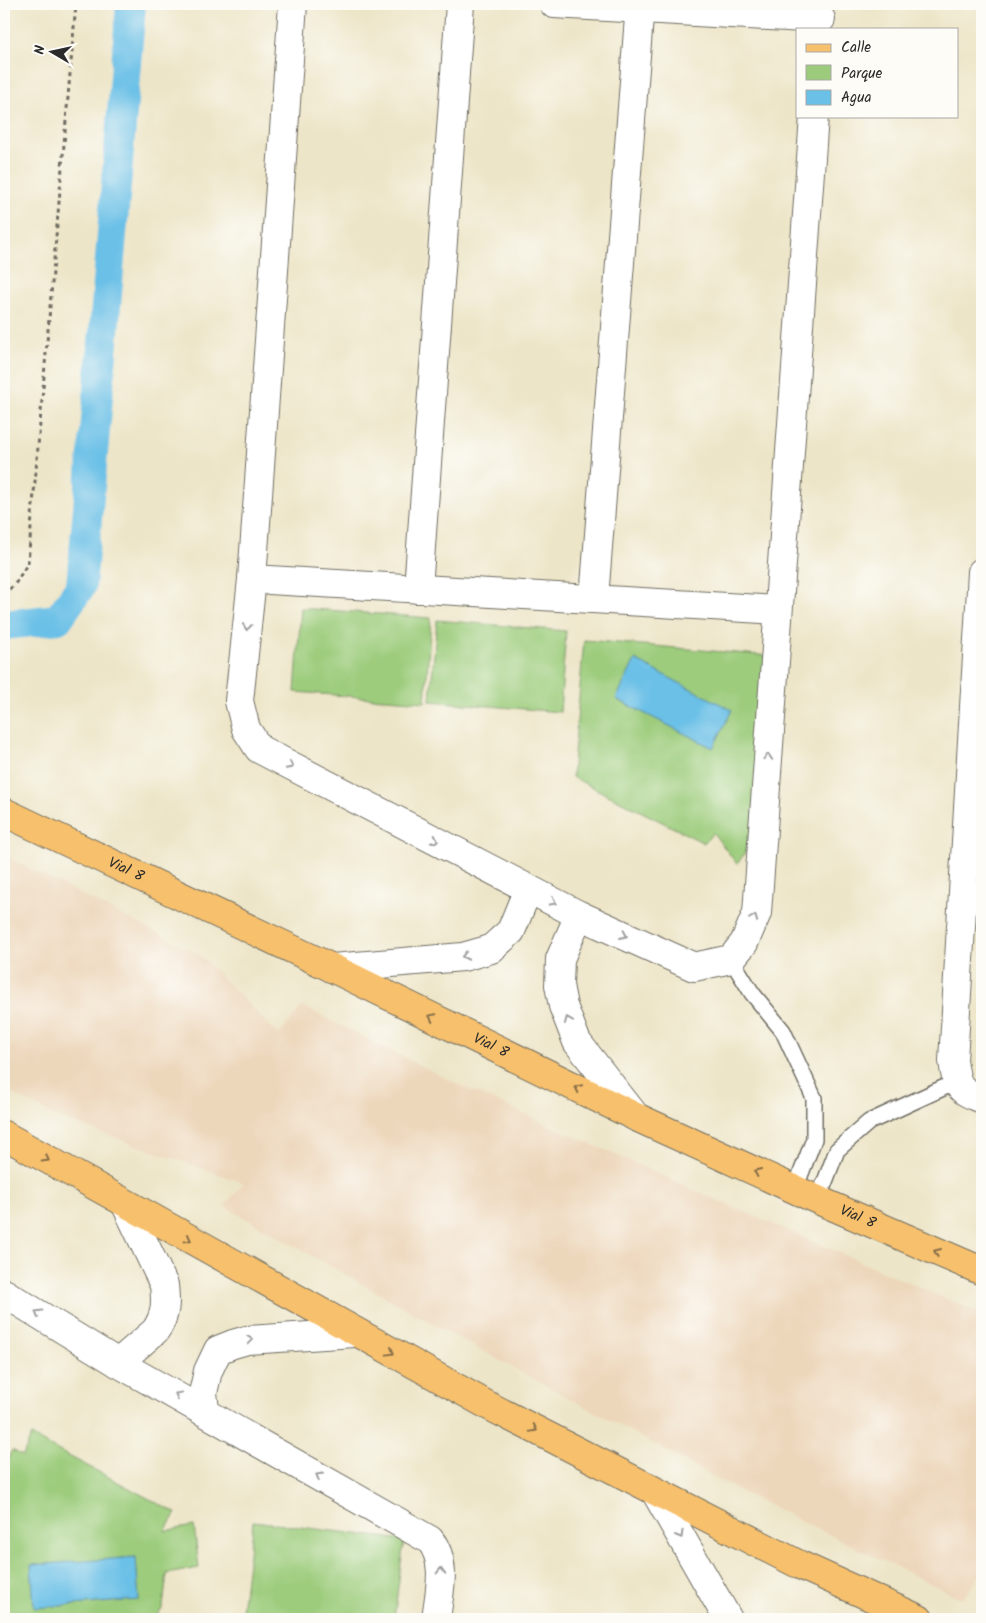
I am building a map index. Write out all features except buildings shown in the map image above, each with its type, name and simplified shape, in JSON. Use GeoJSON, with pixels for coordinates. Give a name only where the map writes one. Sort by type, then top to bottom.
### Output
{"type":"FeatureCollection","features":[{"type":"Feature","properties":{"kind":"main road","name":"Vial 8"},"geometry":{"type":"LineString","coordinates":[[4,812],[332,968],[636,1117],[982,1272]]}},
{"type":"Feature","properties":{"kind":"main road"},"geometry":{"type":"LineString","coordinates":[[4,1135],[491,1407],[800,1565],[919,1619]]}},
{"type":"Feature","properties":{"kind":"street"},"geometry":{"type":"LineString","coordinates":[[293,4],[252,579],[239,701],[246,729],[259,749],[579,916],[694,967],[731,959],[744,943],[757,913],[814,118]]}},
{"type":"Feature","properties":{"kind":"street"},"geometry":{"type":"LineString","coordinates":[[418,589],[460,4]]}},
{"type":"Feature","properties":{"kind":"street"},"geometry":{"type":"LineString","coordinates":[[554,4],[639,6],[821,17]]}},
{"type":"Feature","properties":{"kind":"street"},"geometry":{"type":"LineString","coordinates":[[594,599],[639,6]]}},
{"type":"Feature","properties":{"kind":"street"},"geometry":{"type":"LineString","coordinates":[[982,572],[952,1062],[956,1082],[966,1093],[982,1099]]}},
{"type":"Feature","properties":{"kind":"street"},"geometry":{"type":"LineString","coordinates":[[252,579],[778,610]]}},
{"type":"Feature","properties":{"kind":"street"},"geometry":{"type":"LineString","coordinates":[[332,968],[463,957],[491,949],[511,931],[528,889]]}},
{"type":"Feature","properties":{"kind":"street"},"geometry":{"type":"LineString","coordinates":[[579,916],[560,959],[559,985],[563,1006],[578,1042],[636,1117]]}},
{"type":"Feature","properties":{"kind":"street"},"geometry":{"type":"LineString","coordinates":[[118,1363],[155,1331],[160,1324],[165,1310],[166,1300],[164,1285],[126,1204]]}},
{"type":"Feature","properties":{"kind":"street"},"geometry":{"type":"LineString","coordinates":[[4,1293],[118,1363],[205,1410],[430,1540],[436,1547],[441,1565],[436,1619]]}},
{"type":"Feature","properties":{"kind":"street"},"geometry":{"type":"LineString","coordinates":[[205,1410],[203,1393],[208,1371],[218,1350],[247,1340],[356,1333]]}},
{"type":"Feature","properties":{"kind":"street"},"geometry":{"type":"LineString","coordinates":[[656,1493],[728,1619]]}},
{"type":"Feature","properties":{"kind":"lane"},"geometry":{"type":"LineString","coordinates":[[731,959],[752,994],[783,1031],[814,1098],[814,1139],[806,1194]]}},
{"type":"Feature","properties":{"kind":"lane"},"geometry":{"type":"LineString","coordinates":[[806,1194],[838,1150],[869,1122],[956,1082]]}},
{"type":"Feature","properties":{"kind":"path"},"geometry":{"type":"LineString","coordinates":[[4,595],[15,584],[28,563],[76,4]]}},
{"type":"Feature","properties":{"kind":"shaded area"},"geometry":{"type":"Polygon","coordinates":[[[4,855],[199,954],[279,1035],[302,1006],[455,1083],[719,1201],[982,1314],[982,1573],[962,1599],[742,1492],[444,1330],[224,1206],[244,1183],[56,1117],[4,1089],[4,855]]]}},
{"type":"Feature","properties":{"kind":"green space"},"geometry":{"type":"Polygon","coordinates":[[[301,608],[431,618],[425,702],[295,692],[301,608]]]}},
{"type":"Feature","properties":{"kind":"green space"},"geometry":{"type":"Polygon","coordinates":[[[437,620],[566,631],[560,712],[430,701],[437,620]]]}},
{"type":"Feature","properties":{"kind":"green space"},"geometry":{"type":"Polygon","coordinates":[[[584,640],[771,656],[759,834],[737,864],[713,833],[704,843],[572,777],[584,640]]]}},
{"type":"Feature","properties":{"kind":"green space"},"geometry":{"type":"Polygon","coordinates":[[[31,1436],[176,1513],[165,1531],[194,1526],[199,1568],[167,1574],[163,1607],[154,1619],[9,1618],[4,1610],[4,1467],[12,1450],[23,1456],[31,1436]]]}},
{"type":"Feature","properties":{"kind":"green space"},"geometry":{"type":"Polygon","coordinates":[[[253,1521],[404,1540],[394,1619],[241,1619],[253,1521]]]}},
{"type":"Feature","properties":{"kind":"water"},"geometry":{"type":"Polygon","coordinates":[[[635,660],[732,710],[713,748],[616,699],[635,660]]]}},
{"type":"Feature","properties":{"kind":"water"},"geometry":{"type":"Polygon","coordinates":[[[136,1557],[139,1600],[34,1608],[31,1565],[136,1557]]]}},
{"type":"Feature","properties":{"kind":"waterway"},"geometry":{"type":"LineString","coordinates":[[4,625],[58,619],[81,586],[131,4]]}}]}
